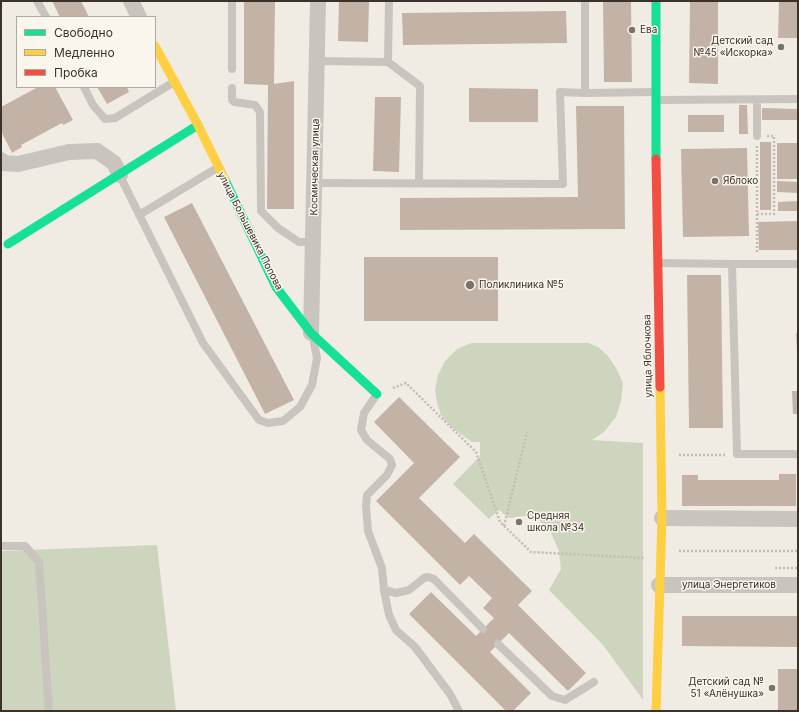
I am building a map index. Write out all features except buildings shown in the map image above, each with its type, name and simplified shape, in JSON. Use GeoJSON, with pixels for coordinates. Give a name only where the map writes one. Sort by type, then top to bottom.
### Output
{"type":"FeatureCollection","features":[{"type":"Feature","properties":{"kind":"street"},"geometry":{"type":"LineString","coordinates":[[131,1],[139,16]]}},
{"type":"Feature","properties":{"kind":"street","name":"Космическая улица"},"geometry":{"type":"LineString","coordinates":[[312,333],[318,1]]}},
{"type":"Feature","properties":{"kind":"street","name":"улица Яблочкова"},"geometry":{"type":"LineString","coordinates":[[656,1],[655,96],[662,518],[656,711]]}},
{"type":"Feature","properties":{"kind":"street","name":"улица Большевика Попова"},"geometry":{"type":"LineString","coordinates":[[156,48],[198,125],[276,287],[312,333],[377,394]]}},
{"type":"Feature","properties":{"kind":"street"},"geometry":{"type":"LineString","coordinates":[[8,244],[198,125]]}},
{"type":"Feature","properties":{"kind":"street"},"geometry":{"type":"LineString","coordinates":[[1,160],[3,163],[18,164],[68,152],[97,151],[114,163],[120,175]]}},
{"type":"Feature","properties":{"kind":"street"},"geometry":{"type":"LineString","coordinates":[[662,518],[798,519]]}},
{"type":"Feature","properties":{"kind":"street","name":"улица Энергетиков"},"geometry":{"type":"LineString","coordinates":[[659,585],[798,585]]}},
{"type":"Feature","properties":{"kind":"lane"},"geometry":{"type":"LineString","coordinates":[[37,1],[45,16]]}},
{"type":"Feature","properties":{"kind":"lane"},"geometry":{"type":"LineString","coordinates":[[232,1],[232,69]]}},
{"type":"Feature","properties":{"kind":"lane"},"geometry":{"type":"LineString","coordinates":[[388,62],[389,1]]}},
{"type":"Feature","properties":{"kind":"lane"},"geometry":{"type":"LineString","coordinates":[[585,1],[585,93]]}},
{"type":"Feature","properties":{"kind":"lane"},"geometry":{"type":"LineString","coordinates":[[317,61],[388,62],[420,86],[419,183]]}},
{"type":"Feature","properties":{"kind":"lane"},"geometry":{"type":"LineString","coordinates":[[85,88],[93,104],[105,119],[115,118],[175,82]]}},
{"type":"Feature","properties":{"kind":"lane"},"geometry":{"type":"LineString","coordinates":[[232,88],[232,100],[234,102],[255,105],[260,112],[261,211],[274,224],[299,242],[313,242]]}},
{"type":"Feature","properties":{"kind":"lane"},"geometry":{"type":"LineString","coordinates":[[314,183],[563,184],[560,92],[757,100],[798,99]]}},
{"type":"Feature","properties":{"kind":"lane"},"geometry":{"type":"LineString","coordinates":[[757,100],[757,136]]}},
{"type":"Feature","properties":{"kind":"lane"},"geometry":{"type":"LineString","coordinates":[[139,215],[218,167]]}},
{"type":"Feature","properties":{"kind":"lane"},"geometry":{"type":"LineString","coordinates":[[120,175],[203,342],[259,420],[268,423],[283,421],[300,407],[312,385],[317,358],[312,333]]}},
{"type":"Feature","properties":{"kind":"lane"},"geometry":{"type":"LineString","coordinates":[[658,263],[798,264]]}},
{"type":"Feature","properties":{"kind":"lane"},"geometry":{"type":"LineString","coordinates":[[732,264],[737,454],[798,454]]}},
{"type":"Feature","properties":{"kind":"lane"},"geometry":{"type":"LineString","coordinates":[[377,394],[364,413],[361,430],[367,440],[390,459],[392,465],[387,475],[367,495],[366,506],[368,531],[382,568],[384,590],[390,615],[396,630],[415,647],[450,694],[459,711]]}},
{"type":"Feature","properties":{"kind":"lane"},"geometry":{"type":"LineString","coordinates":[[1,546],[25,546],[39,562],[49,711]]}},
{"type":"Feature","properties":{"kind":"lane"},"geometry":{"type":"LineString","coordinates":[[384,590],[396,594],[409,590],[428,576],[434,579],[483,629]]}},
{"type":"Feature","properties":{"kind":"lane"},"geometry":{"type":"LineString","coordinates":[[498,644],[552,696],[565,700],[594,682]]}},
{"type":"Feature","properties":{"kind":"path"},"geometry":{"type":"LineString","coordinates":[[750,254],[757,254],[757,136]]}},
{"type":"Feature","properties":{"kind":"path"},"geometry":{"type":"LineString","coordinates":[[757,214],[774,214],[774,136]]}},
{"type":"Feature","properties":{"kind":"path"},"geometry":{"type":"LineString","coordinates":[[377,394],[406,383],[476,452],[500,522],[531,552],[661,559],[678,551],[798,551]]}},
{"type":"Feature","properties":{"kind":"path"},"geometry":{"type":"LineString","coordinates":[[504,526],[527,432]]}},
{"type":"Feature","properties":{"kind":"path"},"geometry":{"type":"LineString","coordinates":[[679,449],[679,457],[737,454]]}},
{"type":"Feature","properties":{"kind":"path"},"geometry":{"type":"LineString","coordinates":[[768,568],[798,568]]}},
{"type":"Feature","properties":{"kind":"green space"},"geometry":{"type":"Polygon","coordinates":[[[471,343],[588,343],[598,347],[607,355],[616,368],[623,383],[621,401],[616,417],[604,432],[592,440],[643,443],[643,700],[603,645],[549,590],[561,569],[559,551],[550,531],[537,518],[524,516],[509,518],[499,510],[489,519],[453,484],[480,456],[480,442],[472,442],[450,426],[441,415],[435,390],[438,375],[445,361],[457,349],[471,343]]]}},
{"type":"Feature","properties":{"kind":"green space"},"geometry":{"type":"Polygon","coordinates":[[[157,545],[176,711],[1,711],[1,551],[157,545]]]}},
{"type":"Feature","properties":{"kind":"traffic: fast"},"geometry":{"type":"LineString","coordinates":[[656,1],[656,159]]}},
{"type":"Feature","properties":{"kind":"traffic: fast"},"geometry":{"type":"LineString","coordinates":[[8,244],[198,125]]}},
{"type":"Feature","properties":{"kind":"traffic: fast"},"geometry":{"type":"LineString","coordinates":[[225,180],[276,287],[311,333],[377,394]]}},
{"type":"Feature","properties":{"kind":"traffic: slow"},"geometry":{"type":"LineString","coordinates":[[156,48],[198,125],[225,180]]}},
{"type":"Feature","properties":{"kind":"traffic: slow"},"geometry":{"type":"LineString","coordinates":[[656,711],[662,518],[660,387]]}},
{"type":"Feature","properties":{"kind":"traffic: jam"},"geometry":{"type":"LineString","coordinates":[[656,159],[660,387]]}},
{"type":"Feature","properties":{"kind":"place","name":"Ева"},"geometry":{"type":"Point","coordinates":[632,30]}},
{"type":"Feature","properties":{"kind":"place","name":"Детский сад №45 «Искорка»"},"geometry":{"type":"Point","coordinates":[781,47]}},
{"type":"Feature","properties":{"kind":"place","name":"Яблоко"},"geometry":{"type":"Point","coordinates":[715,181]}},
{"type":"Feature","properties":{"kind":"place","name":"Поликлиника №5"},"geometry":{"type":"Point","coordinates":[470,285]}},
{"type":"Feature","properties":{"kind":"place","name":"Средняя школа №34"},"geometry":{"type":"Point","coordinates":[519,522]}},
{"type":"Feature","properties":{"kind":"place","name":"Детский сад № 51 «Алёнушка»"},"geometry":{"type":"Point","coordinates":[772,688]}}]}
